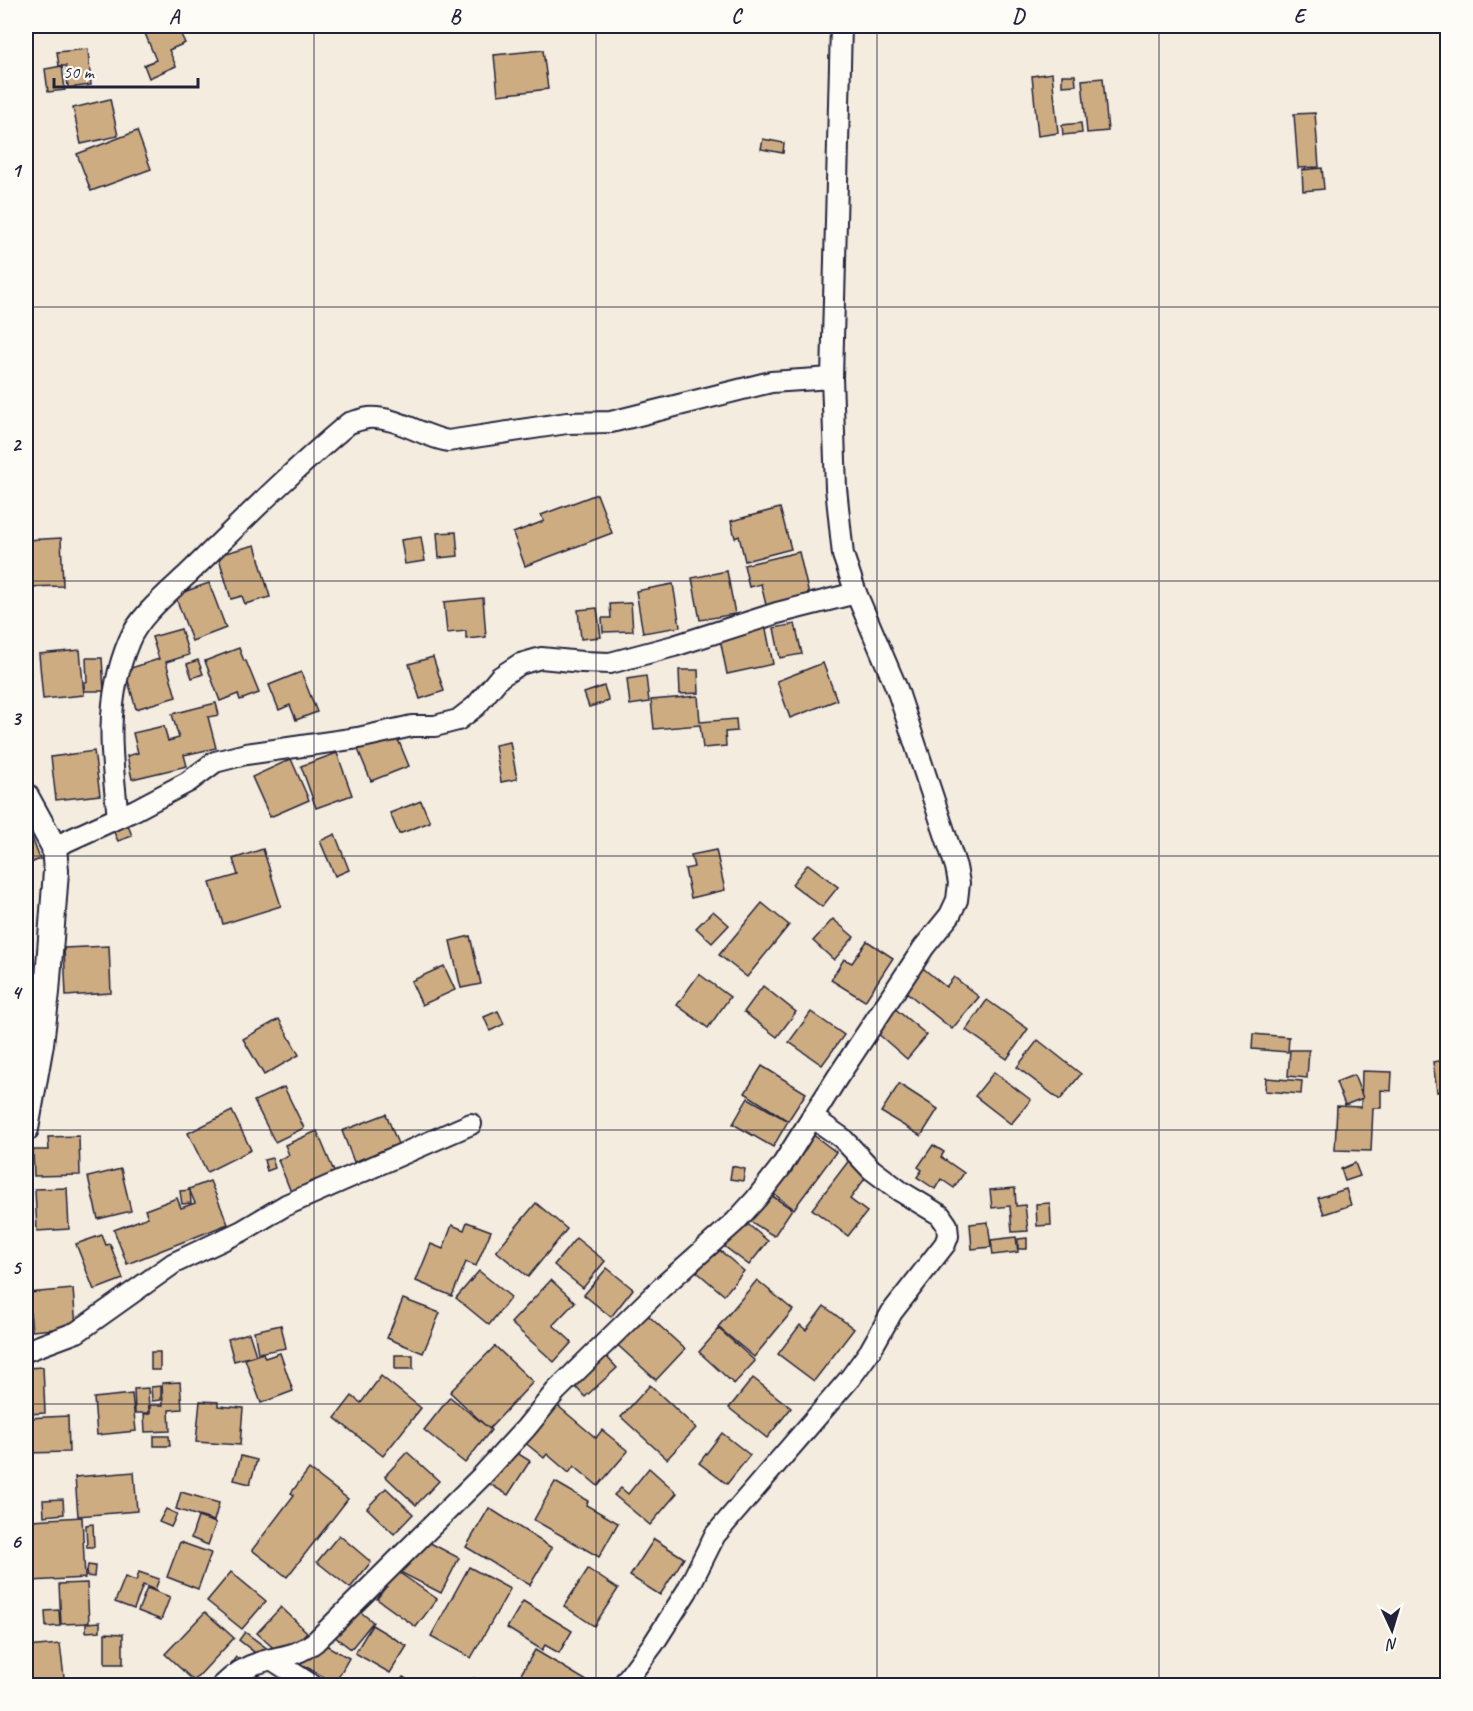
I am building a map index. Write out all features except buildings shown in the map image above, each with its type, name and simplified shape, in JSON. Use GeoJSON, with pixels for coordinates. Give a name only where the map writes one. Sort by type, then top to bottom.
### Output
{"type":"FeatureCollection","features":[{"type":"Feature","properties":{"kind":"street"},"geometry":{"type":"LineString","coordinates":[[222,1686],[241,1670],[258,1663],[290,1657],[315,1642],[439,1520],[526,1428],[556,1391],[661,1288],[735,1222],[781,1167],[924,948],[950,915],[957,900],[959,883],[956,867],[897,689],[856,593],[843,555],[836,488],[832,378],[841,26]]}},
{"type":"Feature","properties":{"kind":"street"},"geometry":{"type":"LineString","coordinates":[[118,817],[110,738],[118,679],[129,640],[148,613],[350,423],[369,418],[384,420],[409,427],[431,438],[448,441],[567,423],[611,422],[771,382],[832,378]]}},
{"type":"Feature","properties":{"kind":"street"},"geometry":{"type":"LineString","coordinates":[[54,847],[188,782],[215,762],[246,754],[358,738],[412,726],[435,726],[458,720],[476,706],[500,676],[520,664],[541,658],[582,663],[610,663],[674,646],[777,613],[856,593]]}},
{"type":"Feature","properties":{"kind":"street"},"geometry":{"type":"LineString","coordinates":[[26,796],[54,847],[56,871],[41,1044],[26,1129]]}},
{"type":"Feature","properties":{"kind":"street"},"geometry":{"type":"LineString","coordinates":[[622,1686],[654,1643],[687,1591],[716,1535],[850,1377],[870,1351],[892,1312],[945,1244],[948,1236],[947,1225],[940,1215],[900,1191],[871,1169],[842,1138],[812,1117]]}},
{"type":"Feature","properties":{"kind":"street"},"geometry":{"type":"LineString","coordinates":[[26,1351],[77,1332],[174,1263],[242,1231],[286,1205],[471,1124]]}},
{"type":"Feature","properties":{"kind":"street"},"geometry":{"type":"LineString","coordinates":[[273,1660],[313,1686]]}}]}
